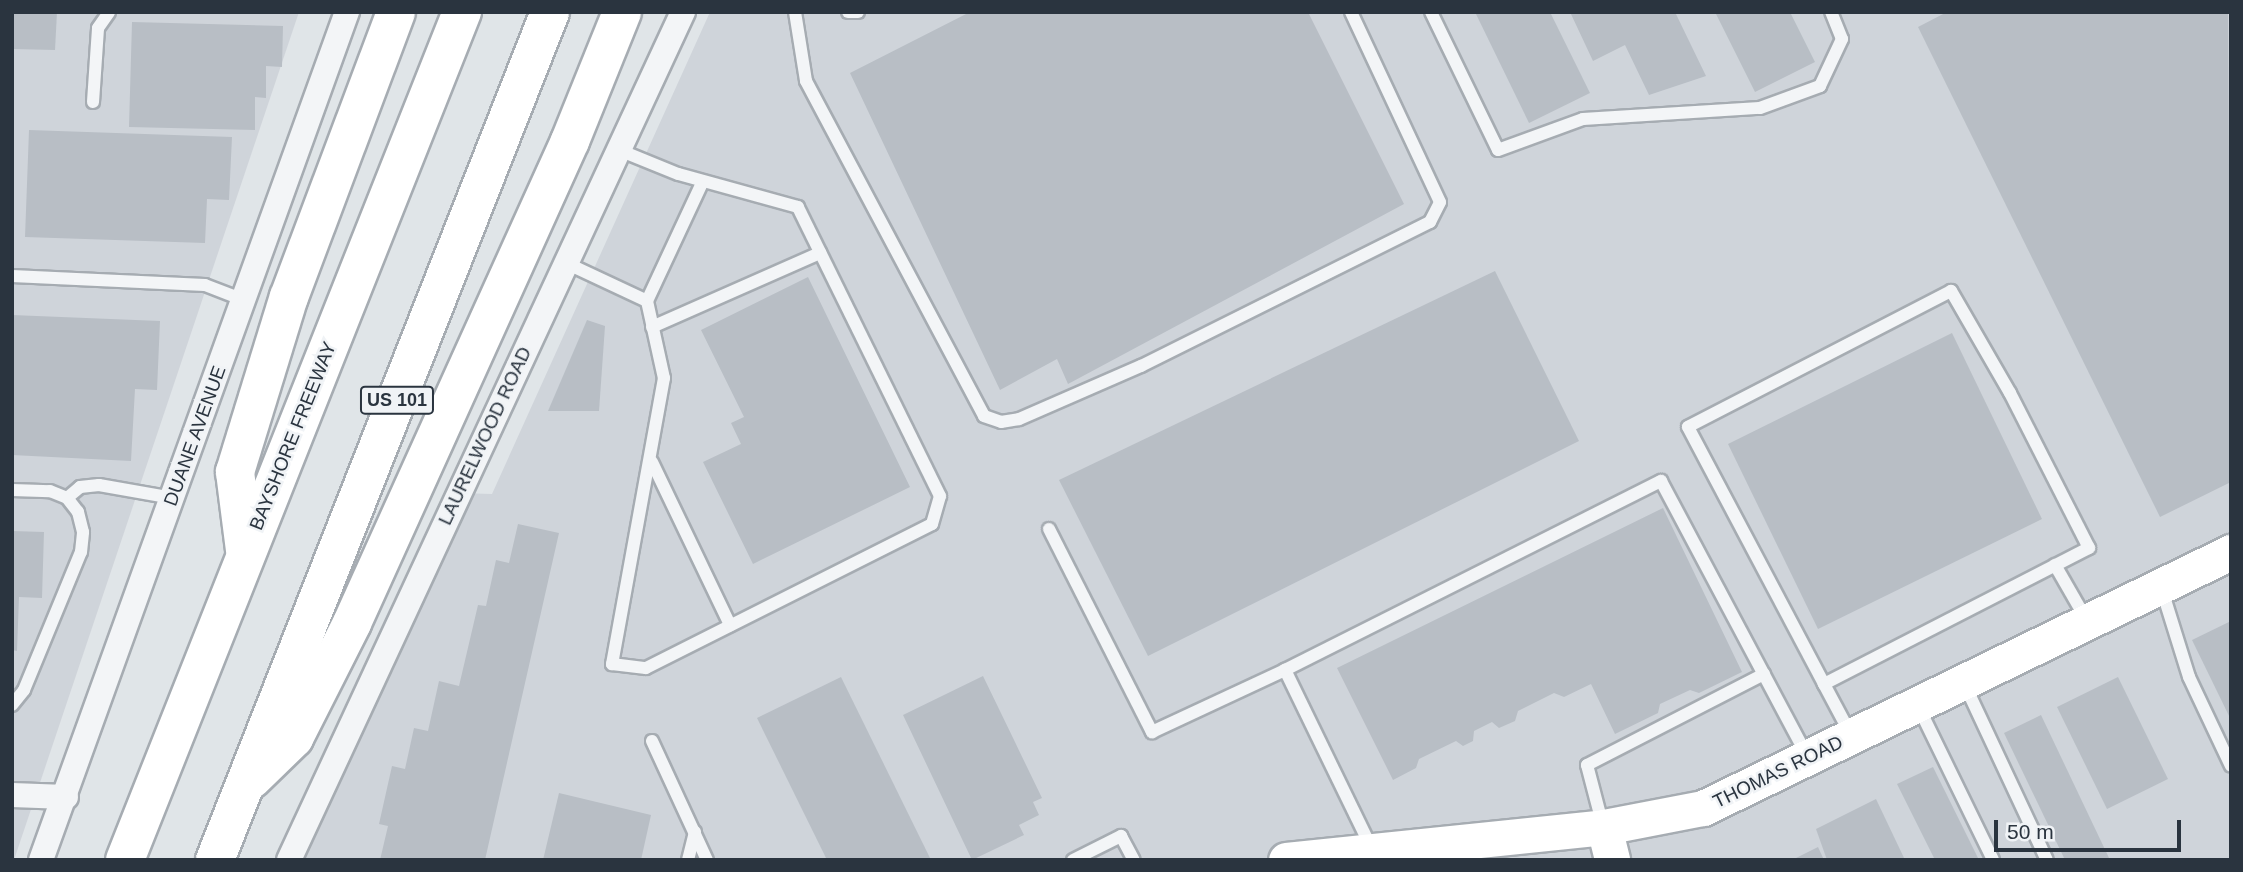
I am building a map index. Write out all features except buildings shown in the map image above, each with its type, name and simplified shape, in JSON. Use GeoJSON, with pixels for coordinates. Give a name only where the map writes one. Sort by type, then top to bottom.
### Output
{"type":"FeatureCollection","features":[{"type":"Feature","properties":{"kind":"highway"},"geometry":{"type":"LineString","coordinates":[[246,552],[235,472],[289,297],[396,12]]}},
{"type":"Feature","properties":{"kind":"highway","name":"BAYSHORE FREEWAY"},"geometry":{"type":"LineString","coordinates":[[125,860],[462,12]]}},
{"type":"Feature","properties":{"kind":"highway","name":"US 101"},"geometry":{"type":"LineString","coordinates":[[215,860],[550,12]]}},
{"type":"Feature","properties":{"kind":"highway"},"geometry":{"type":"LineString","coordinates":[[243,787],[294,738],[352,623],[570,141],[622,12]]}},
{"type":"Feature","properties":{"kind":"highway"},"geometry":{"type":"LineString","coordinates":[[570,141],[603,94],[640,12]]}},
{"type":"Feature","properties":{"kind":"street","name":"DUANE AVENUE"},"geometry":{"type":"LineString","coordinates":[[41,860],[66,797],[346,12]]}},
{"type":"Feature","properties":{"kind":"street","name":"LAURELWOOD ROAD"},"geometry":{"type":"LineString","coordinates":[[289,860],[683,12]]}},
{"type":"Feature","properties":{"kind":"street","name":"THOMAS ROAD"},"geometry":{"type":"LineString","coordinates":[[1286,860],[1608,843],[1703,808],[2231,552]]}},
{"type":"Feature","properties":{"kind":"street"},"geometry":{"type":"LineString","coordinates":[[12,795],[66,797]]}},
{"type":"Feature","properties":{"kind":"lane"},"geometry":{"type":"LineString","coordinates":[[93,103],[99,28],[109,12]]}},
{"type":"Feature","properties":{"kind":"lane"},"geometry":{"type":"LineString","coordinates":[[795,12],[806,81],[984,416],[1001,422],[1019,419],[1141,366],[1430,222],[1440,202],[1351,12]]}},
{"type":"Feature","properties":{"kind":"lane"},"geometry":{"type":"LineString","coordinates":[[848,12],[858,12]]}},
{"type":"Feature","properties":{"kind":"lane"},"geometry":{"type":"LineString","coordinates":[[1431,12],[1498,150],[1583,120],[1760,108],[1820,86],[1842,39],[1831,12]]}},
{"type":"Feature","properties":{"kind":"lane"},"geometry":{"type":"LineString","coordinates":[[619,150],[702,181],[798,207],[940,496],[932,524],[646,668],[612,664],[652,462],[664,378],[647,301],[702,181]]}},
{"type":"Feature","properties":{"kind":"lane"},"geometry":{"type":"LineString","coordinates":[[652,327],[821,253]]}},
{"type":"Feature","properties":{"kind":"lane"},"geometry":{"type":"LineString","coordinates":[[566,263],[647,301]]}},
{"type":"Feature","properties":{"kind":"lane"},"geometry":{"type":"LineString","coordinates":[[12,276],[205,285],[244,300]]}},
{"type":"Feature","properties":{"kind":"lane"},"geometry":{"type":"LineString","coordinates":[[1824,684],[2089,548],[2010,393],[1951,291],[1688,427],[1824,684],[1852,736]]}},
{"type":"Feature","properties":{"kind":"lane"},"geometry":{"type":"LineString","coordinates":[[652,462],[730,625]]}},
{"type":"Feature","properties":{"kind":"lane"},"geometry":{"type":"LineString","coordinates":[[1049,529],[1152,732],[1285,670],[1661,481],[1808,758]]}},
{"type":"Feature","properties":{"kind":"lane"},"geometry":{"type":"LineString","coordinates":[[67,498],[80,487],[99,485],[173,498]]}},
{"type":"Feature","properties":{"kind":"lane"},"geometry":{"type":"LineString","coordinates":[[12,490],[50,491],[67,498],[78,512],[83,532],[80,552],[24,690],[12,705]]}},
{"type":"Feature","properties":{"kind":"lane"},"geometry":{"type":"LineString","coordinates":[[2054,565],[2088,622]]}},
{"type":"Feature","properties":{"kind":"lane"},"geometry":{"type":"LineString","coordinates":[[2161,586],[2189,677],[2231,766]]}},
{"type":"Feature","properties":{"kind":"lane"},"geometry":{"type":"LineString","coordinates":[[1285,670],[1374,854]]}},
{"type":"Feature","properties":{"kind":"lane"},"geometry":{"type":"LineString","coordinates":[[1608,843],[1587,765],[1764,674]]}},
{"type":"Feature","properties":{"kind":"lane"},"geometry":{"type":"LineString","coordinates":[[1964,682],[2047,860]]}},
{"type":"Feature","properties":{"kind":"lane"},"geometry":{"type":"LineString","coordinates":[[1918,705],[1993,860]]}},
{"type":"Feature","properties":{"kind":"lane"},"geometry":{"type":"LineString","coordinates":[[652,741],[707,860]]}},
{"type":"Feature","properties":{"kind":"lane"},"geometry":{"type":"LineString","coordinates":[[688,860],[695,832]]}},
{"type":"Feature","properties":{"kind":"lane"},"geometry":{"type":"LineString","coordinates":[[1073,860],[1121,836],[1134,860]]}},
{"type":"Feature","properties":{"kind":"shaded area"},"geometry":{"type":"Polygon","coordinates":[[[12,12],[299,12],[14,860],[12,860],[12,12]]]}},
{"type":"Feature","properties":{"kind":"shaded area"},"geometry":{"type":"Polygon","coordinates":[[[710,12],[2231,12],[2231,860],[289,860],[458,493],[492,494],[710,12]]]}}]}
